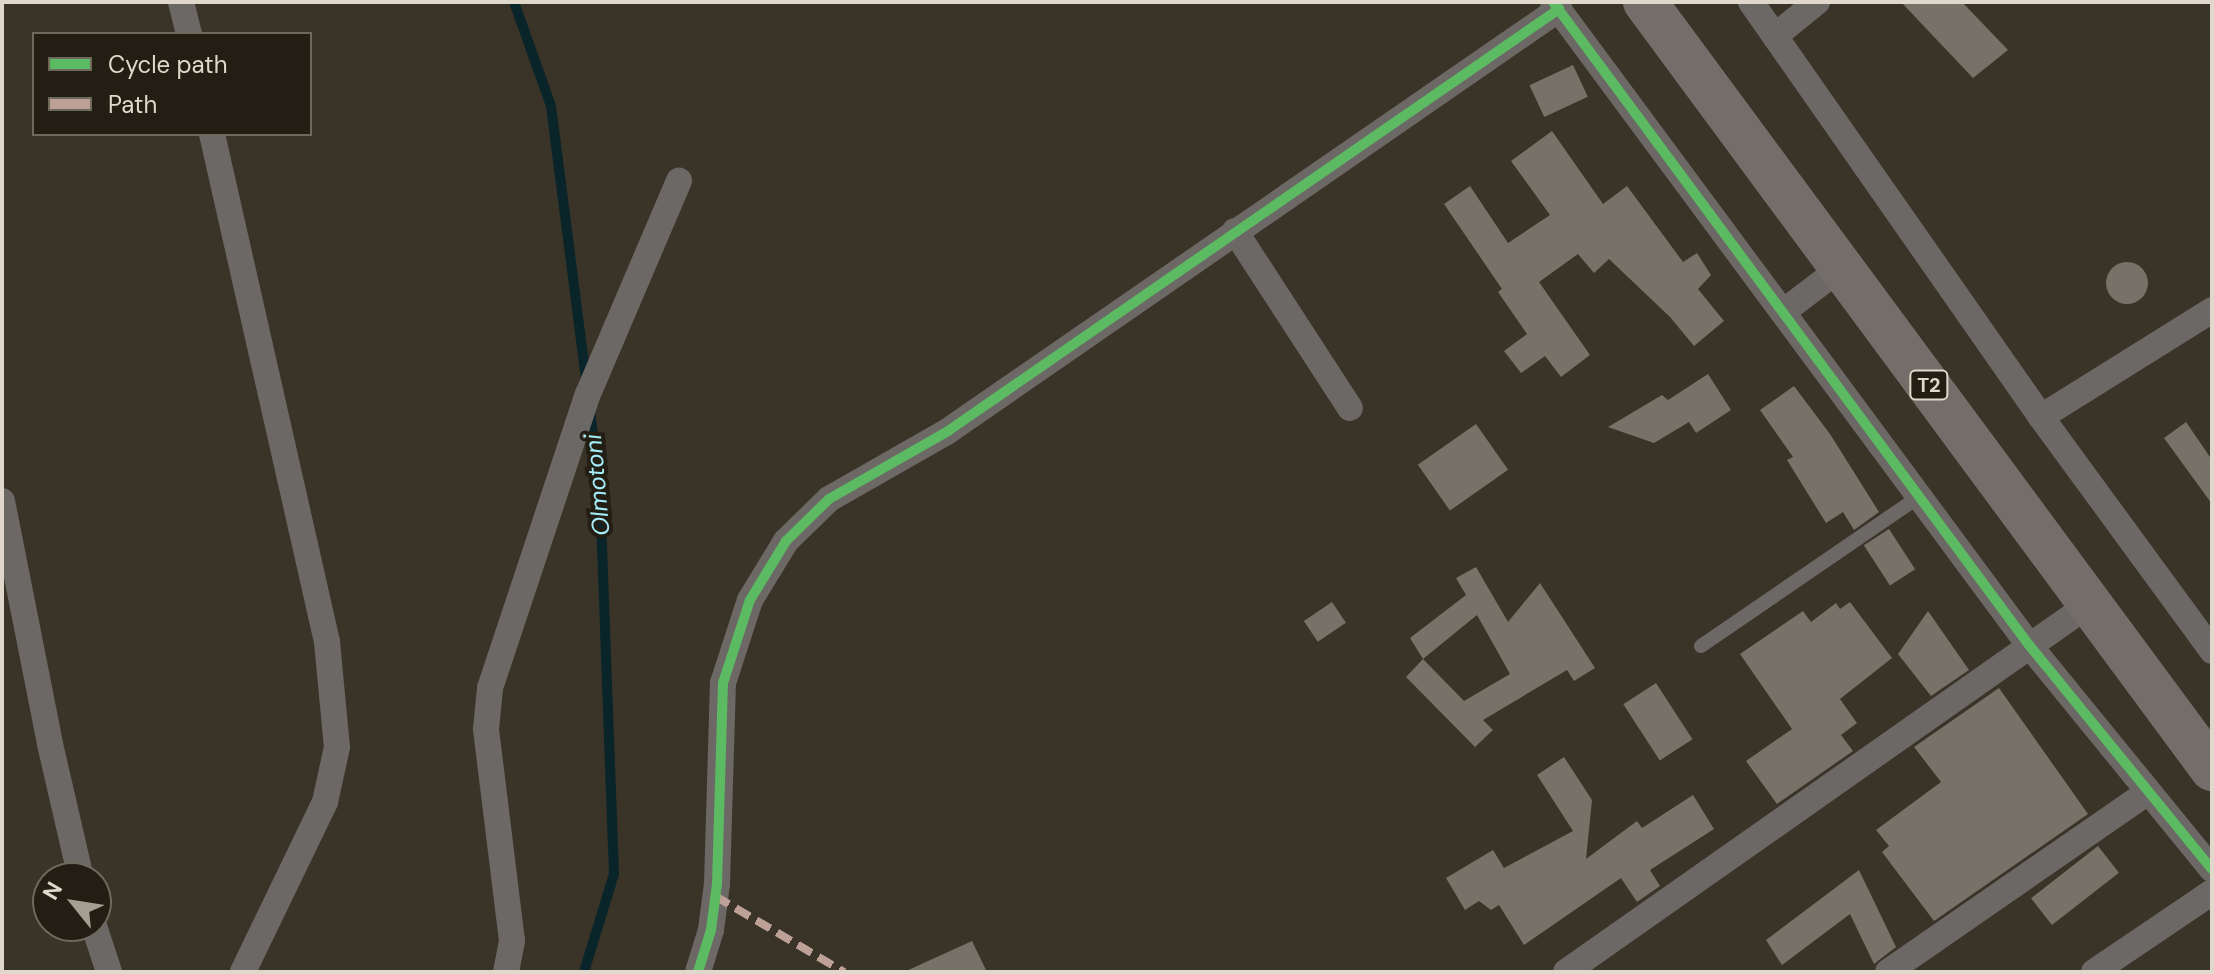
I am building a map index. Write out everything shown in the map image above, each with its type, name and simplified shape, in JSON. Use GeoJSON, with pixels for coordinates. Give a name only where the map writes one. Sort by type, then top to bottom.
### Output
{"type":"FeatureCollection","features":[{"type":"Feature","properties":{"kind":"highway","name":"T2"},"geometry":{"type":"LineString","coordinates":[[1645,2],[2212,769]]}},
{"type":"Feature","properties":{"kind":"street"},"geometry":{"type":"LineString","coordinates":[[181,2],[188,32]]}},
{"type":"Feature","properties":{"kind":"street"},"geometry":{"type":"LineString","coordinates":[[1751,2],[2041,417],[2212,651]]}},
{"type":"Feature","properties":{"kind":"street"},"geometry":{"type":"LineString","coordinates":[[1775,36],[1817,2]]}},
{"type":"Feature","properties":{"kind":"street"},"geometry":{"type":"LineString","coordinates":[[698,972],[711,930],[717,884],[723,683],[750,600],[786,541],[829,499],[948,431],[1556,6],[2029,645],[2212,869]]}},
{"type":"Feature","properties":{"kind":"street"},"geometry":{"type":"LineString","coordinates":[[212,136],[327,642],[337,747],[325,802],[243,972]]}},
{"type":"Feature","properties":{"kind":"street"},"geometry":{"type":"LineString","coordinates":[[506,972],[512,941],[486,729],[490,688],[588,394],[679,181]]}},
{"type":"Feature","properties":{"kind":"street"},"geometry":{"type":"LineString","coordinates":[[1235,231],[1350,408]]}},
{"type":"Feature","properties":{"kind":"street"},"geometry":{"type":"LineString","coordinates":[[1783,312],[1842,267]]}},
{"type":"Feature","properties":{"kind":"street"},"geometry":{"type":"LineString","coordinates":[[2041,417],[2212,310]]}},
{"type":"Feature","properties":{"kind":"street"},"geometry":{"type":"LineString","coordinates":[[2,501],[50,744],[77,862]]}},
{"type":"Feature","properties":{"kind":"street"},"geometry":{"type":"LineString","coordinates":[[1566,972],[2091,603]]}},
{"type":"Feature","properties":{"kind":"street"},"geometry":{"type":"LineString","coordinates":[[1888,972],[2148,792]]}},
{"type":"Feature","properties":{"kind":"street"},"geometry":{"type":"LineString","coordinates":[[2094,972],[2212,892]]}},
{"type":"Feature","properties":{"kind":"street"},"geometry":{"type":"LineString","coordinates":[[99,942],[109,972]]}},
{"type":"Feature","properties":{"kind":"lane"},"geometry":{"type":"LineString","coordinates":[[1701,646],[1919,497]]}},
{"type":"Feature","properties":{"kind":"building"},"geometry":{"type":"Polygon","coordinates":[[[1901,2],[1962,2],[2008,50],[1973,78],[1901,2]]]}},
{"type":"Feature","properties":{"kind":"building"},"geometry":{"type":"Polygon","coordinates":[[[1573,65],[1588,97],[1544,117],[1529,85],[1573,65]]]}},
{"type":"Feature","properties":{"kind":"building"},"geometry":{"type":"Polygon","coordinates":[[[1552,131],[1603,204],[1627,186],[1683,262],[1697,253],[1711,275],[1698,289],[1724,321],[1694,346],[1670,317],[1609,259],[1594,273],[1578,254],[1539,282],[1590,355],[1561,377],[1545,356],[1521,373],[1504,351],[1527,334],[1498,292],[1502,289],[1444,204],[1470,186],[1508,243],[1550,215],[1511,161],[1552,131]]]}},
{"type":"Feature","properties":{"kind":"building"},"geometry":{"type":"Polygon","coordinates":[[[2127,262],[2142,268],[2148,283],[2142,298],[2127,304],[2112,298],[2106,283],[2112,268],[2127,262]]]}},
{"type":"Feature","properties":{"kind":"building"},"geometry":{"type":"Polygon","coordinates":[[[1708,374],[1731,410],[1696,433],[1689,422],[1654,443],[1608,427],[1662,395],[1668,400],[1708,374]]]}},
{"type":"Feature","properties":{"kind":"building"},"geometry":{"type":"Polygon","coordinates":[[[1794,386],[1830,434],[1879,512],[1854,530],[1843,512],[1826,523],[1787,460],[1793,457],[1760,410],[1794,386]]]}},
{"type":"Feature","properties":{"kind":"building"},"geometry":{"type":"Polygon","coordinates":[[[2186,422],[2212,460],[2212,504],[2164,438],[2186,422]]]}},
{"type":"Feature","properties":{"kind":"building"},"geometry":{"type":"Polygon","coordinates":[[[1476,424],[1508,470],[1450,511],[1418,465],[1476,424]]]}},
{"type":"Feature","properties":{"kind":"building"},"geometry":{"type":"Polygon","coordinates":[[[1889,529],[1915,569],[1890,586],[1864,545],[1889,529]]]}},
{"type":"Feature","properties":{"kind":"building"},"geometry":{"type":"Polygon","coordinates":[[[1476,567],[1508,622],[1540,583],[1595,668],[1574,681],[1567,670],[1483,720],[1493,730],[1475,747],[1406,677],[1423,659],[1410,638],[1466,595],[1456,578],[1476,567]],[[1477,615],[1423,659],[1464,701],[1510,674],[1477,615]]]}},
{"type":"Feature","properties":{"kind":"building"},"geometry":{"type":"Polygon","coordinates":[[[1332,602],[1346,623],[1318,642],[1304,621],[1332,602]]]}},
{"type":"Feature","properties":{"kind":"building"},"geometry":{"type":"Polygon","coordinates":[[[1850,602],[1892,658],[1840,699],[1857,723],[1841,735],[1853,751],[1777,804],[1746,761],[1792,729],[1740,654],[1803,611],[1811,622],[1836,603],[1840,609],[1850,602]]]}},
{"type":"Feature","properties":{"kind":"building"},"geometry":{"type":"Polygon","coordinates":[[[1928,611],[1969,670],[1931,696],[1898,654],[1928,611]]]}},
{"type":"Feature","properties":{"kind":"building"},"geometry":{"type":"Polygon","coordinates":[[[1656,683],[1692,739],[1660,760],[1623,704],[1656,683]]]}},
{"type":"Feature","properties":{"kind":"building"},"geometry":{"type":"Polygon","coordinates":[[[1999,688],[2088,814],[1934,921],[1882,852],[1889,846],[1876,830],[1941,782],[1914,747],[1999,688]]]}},
{"type":"Feature","properties":{"kind":"building"},"geometry":{"type":"Polygon","coordinates":[[[1564,757],[1592,800],[1586,859],[1637,821],[1642,828],[1693,795],[1714,829],[1650,870],[1660,886],[1637,902],[1621,878],[1524,945],[1499,905],[1491,910],[1479,901],[1465,910],[1446,878],[1493,850],[1504,868],[1573,831],[1537,775],[1564,757]]]}},
{"type":"Feature","properties":{"kind":"building"},"geometry":{"type":"Polygon","coordinates":[[[2098,846],[2119,873],[2052,925],[2031,898],[2098,846]]]}},
{"type":"Feature","properties":{"kind":"building"},"geometry":{"type":"Polygon","coordinates":[[[1859,870],[1896,947],[1874,964],[1850,914],[1782,965],[1766,940],[1859,870]]]}},
{"type":"Feature","properties":{"kind":"building"},"geometry":{"type":"Polygon","coordinates":[[[972,941],[987,972],[904,972],[972,941]]]}},
{"type":"Feature","properties":{"kind":"waterway","name":"Olmotoni"},"geometry":{"type":"LineString","coordinates":[[514,2],[551,106],[586,380]]}},
{"type":"Feature","properties":{"kind":"waterway","name":"Olmotoni"},"geometry":{"type":"LineString","coordinates":[[584,972],[614,874],[600,485],[590,411]]}},
{"type":"Feature","properties":{"kind":"marked path"},"geometry":{"type":"LineString","coordinates":[[715,896],[844,972]]}},
{"type":"Feature","properties":{"kind":"cycle path"},"geometry":{"type":"LineString","coordinates":[[1553,2],[2029,645],[2212,869]]}},
{"type":"Feature","properties":{"kind":"cycle path"},"geometry":{"type":"LineString","coordinates":[[698,972],[711,930],[717,884],[723,683],[750,600],[786,541],[829,499],[948,431],[1559,9]]}}]}
